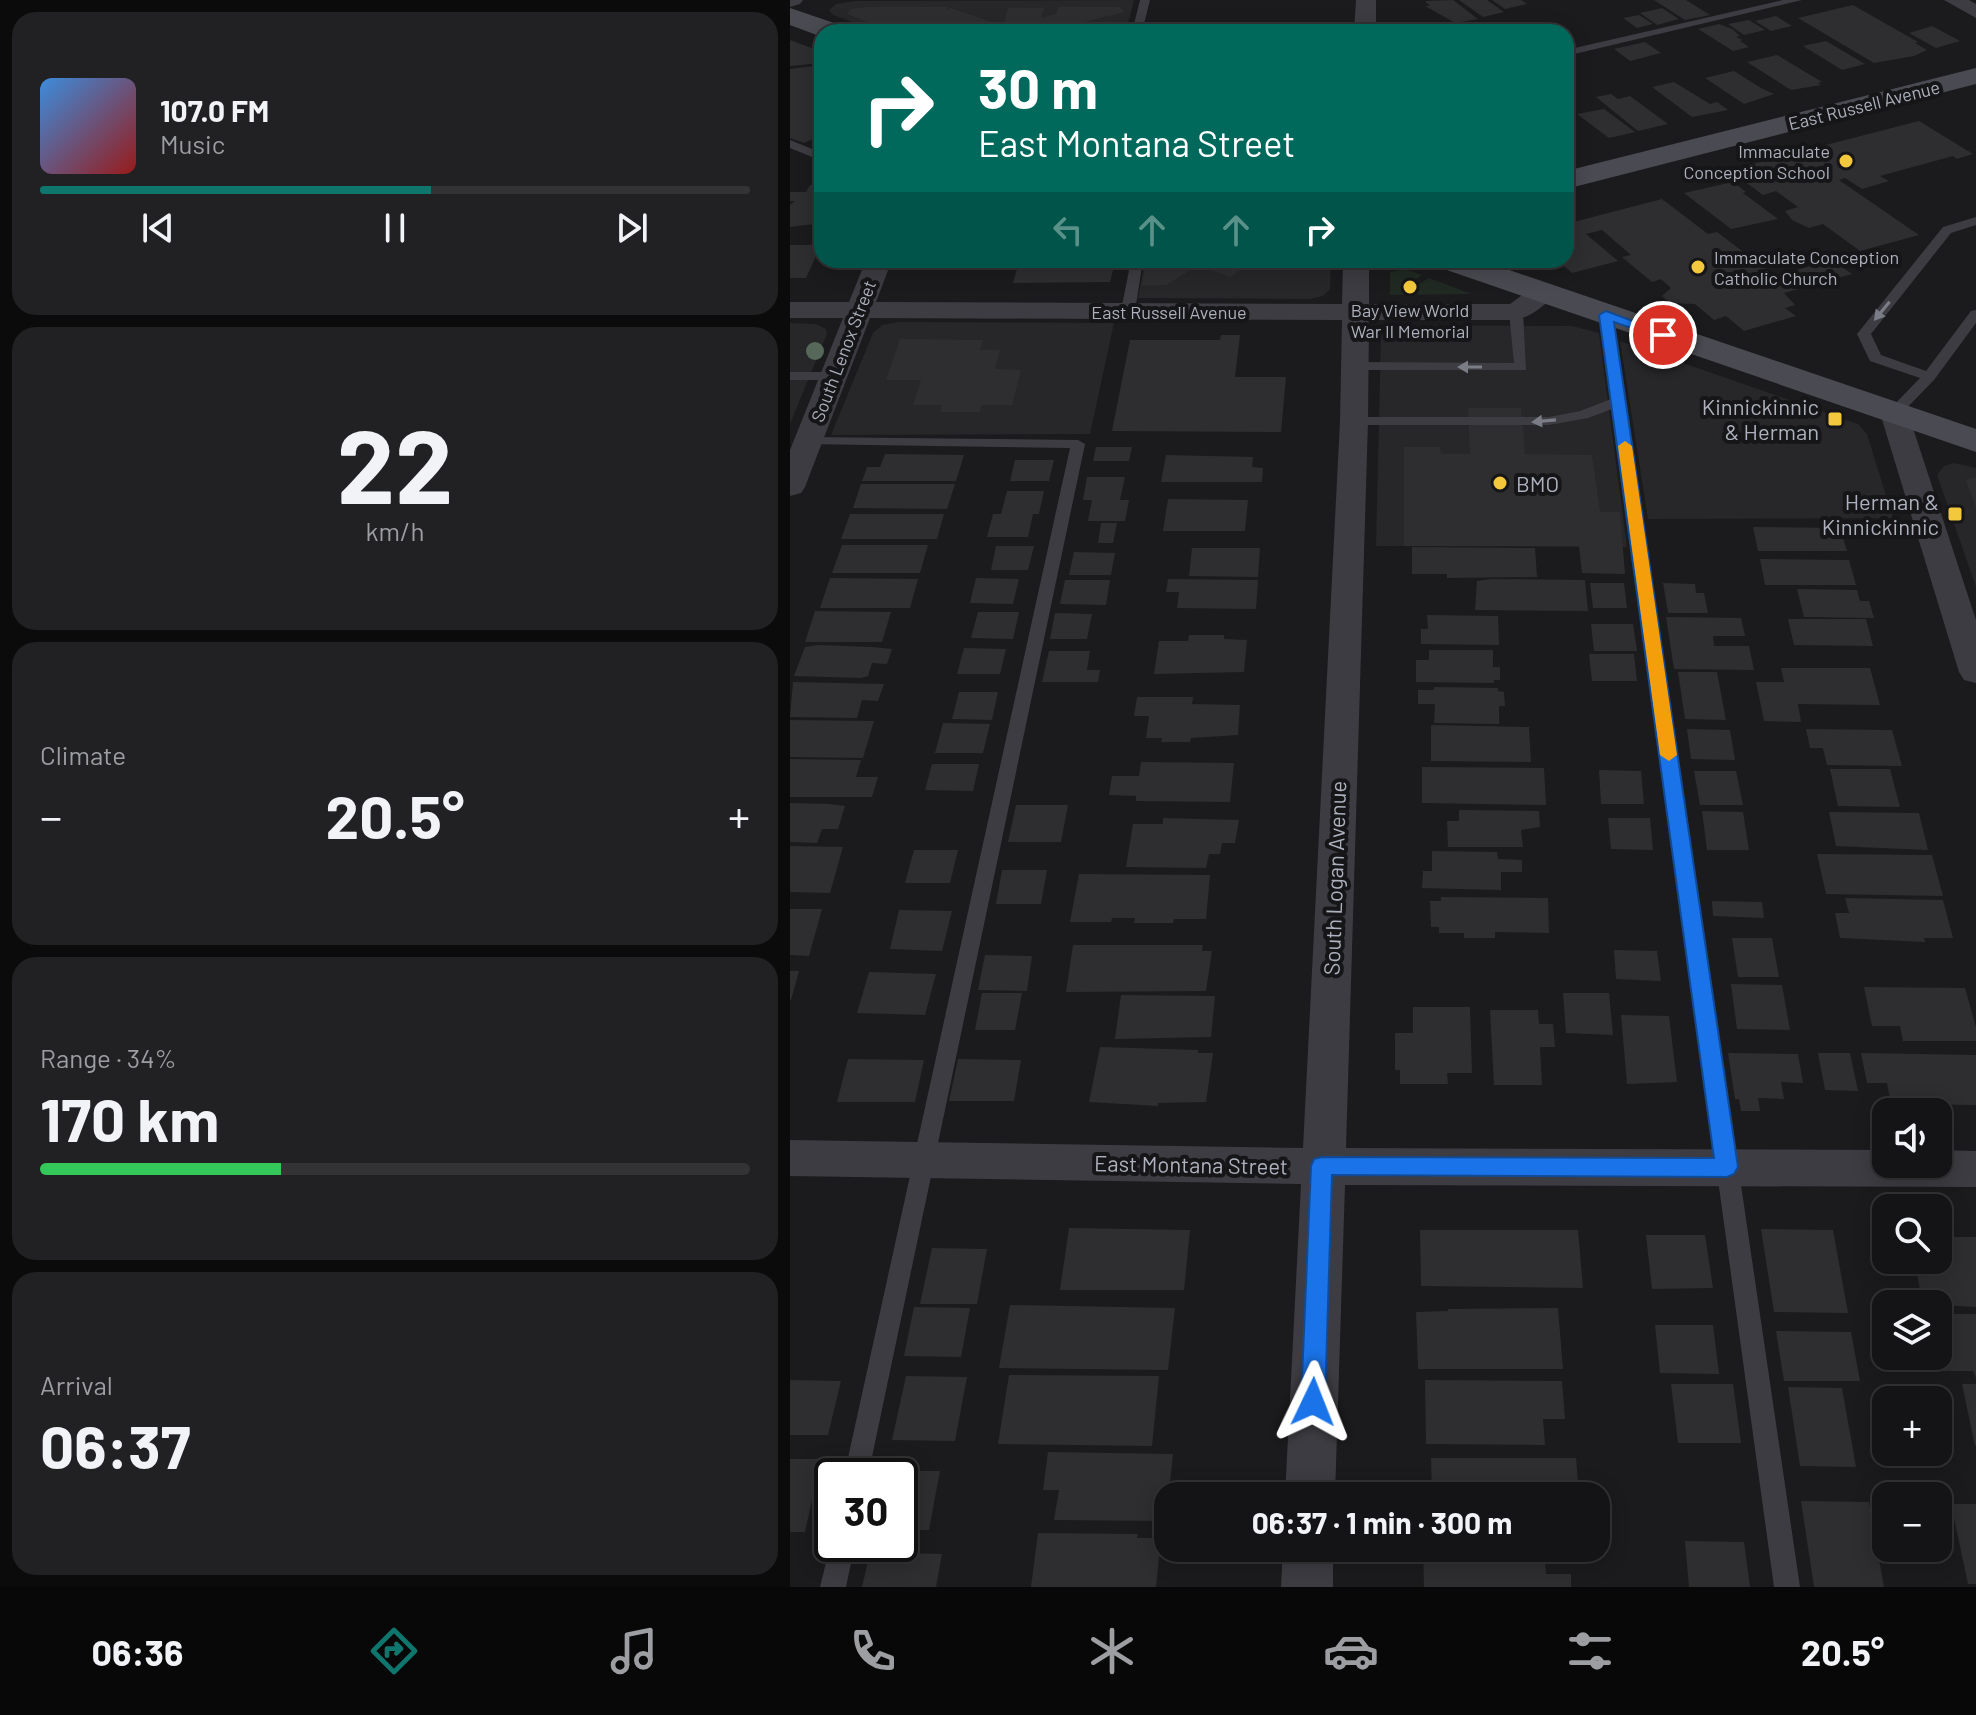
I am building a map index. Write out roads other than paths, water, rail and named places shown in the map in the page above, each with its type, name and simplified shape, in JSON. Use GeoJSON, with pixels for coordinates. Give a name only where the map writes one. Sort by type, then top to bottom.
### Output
{"type":"FeatureCollection","features":[{"type":"Feature","properties":{"kind":"main road"},"geometry":{"type":"LineString","coordinates":[[790,16],[814,25]]}},
{"type":"Feature","properties":{"kind":"main road","name":"East Russell Avenue"},"geometry":{"type":"LineString","coordinates":[[1574,178],[1976,76]]}},
{"type":"Feature","properties":{"kind":"main road"},"geometry":{"type":"LineString","coordinates":[[1464,268],[1529,303],[1606,315],[1976,441]]}},
{"type":"Feature","properties":{"kind":"street"},"geometry":{"type":"LineString","coordinates":[[1365,24],[1366,0]]}},
{"type":"Feature","properties":{"kind":"street"},"geometry":{"type":"LineString","coordinates":[[1954,0],[1976,12]]}},
{"type":"Feature","properties":{"kind":"street","name":"South Lenox Street"},"geometry":{"type":"LineString","coordinates":[[790,487],[876,268]]}},
{"type":"Feature","properties":{"kind":"street","name":"South Logan Avenue"},"geometry":{"type":"LineString","coordinates":[[1311,1482],[1354,421],[1356,268]]}},
{"type":"Feature","properties":{"kind":"street","name":"East Russell Avenue"},"geometry":{"type":"LineString","coordinates":[[790,310],[1356,312],[1529,303]]}},
{"type":"Feature","properties":{"kind":"street"},"geometry":{"type":"LineString","coordinates":[[1894,413],[1975,668]]}},
{"type":"Feature","properties":{"kind":"street","name":"East Montana Street"},"geometry":{"type":"LineString","coordinates":[[790,1158],[1322,1166],[1976,1169]]}},
{"type":"Feature","properties":{"kind":"street"},"geometry":{"type":"LineString","coordinates":[[1307,1587],[1308,1562]]}},
{"type":"Feature","properties":{"kind":"lane"},"geometry":{"type":"LineString","coordinates":[[1139,24],[1145,0]]}},
{"type":"Feature","properties":{"kind":"lane"},"geometry":{"type":"LineString","coordinates":[[1574,51],[1797,0]]}},
{"type":"Feature","properties":{"kind":"lane"},"geometry":{"type":"LineString","coordinates":[[790,144],[814,154]]}},
{"type":"Feature","properties":{"kind":"lane"},"geometry":{"type":"LineString","coordinates":[[1929,377],[1875,358],[1864,334],[1947,230],[1976,221]]}},
{"type":"Feature","properties":{"kind":"lane"},"geometry":{"type":"LineString","coordinates":[[1128,311],[1136,268]]}},
{"type":"Feature","properties":{"kind":"lane"},"geometry":{"type":"LineString","coordinates":[[1355,366],[1521,367],[1529,303]]}},
{"type":"Feature","properties":{"kind":"lane"},"geometry":{"type":"LineString","coordinates":[[1894,413],[1929,377],[1976,314]]}},
{"type":"Feature","properties":{"kind":"lane"},"geometry":{"type":"LineString","coordinates":[[1606,315],[1787,1587]]}},
{"type":"Feature","properties":{"kind":"lane"},"geometry":{"type":"LineString","coordinates":[[790,376],[833,376]]}},
{"type":"Feature","properties":{"kind":"lane"},"geometry":{"type":"LineString","coordinates":[[1354,421],[1549,421],[1583,415],[1619,401]]}},
{"type":"Feature","properties":{"kind":"lane"},"geometry":{"type":"LineString","coordinates":[[808,441],[1078,444],[860,1458]]}},
{"type":"Feature","properties":{"kind":"lane"},"geometry":{"type":"LineString","coordinates":[[833,1587],[838,1562]]}},
{"type":"Feature","properties":{"kind":"place","name":"Immaculate Conception School"},"geometry":{"type":"Point","coordinates":[1846,161]}},
{"type":"Feature","properties":{"kind":"place","name":"Immaculate Conception Catholic Church"},"geometry":{"type":"Point","coordinates":[1698,267]}},
{"type":"Feature","properties":{"kind":"place","name":"Bay View World War II Memorial"},"geometry":{"type":"Point","coordinates":[1410,287]}},
{"type":"Feature","properties":{"kind":"place","name":"Kinnickinnic & Herman"},"geometry":{"type":"Point","coordinates":[1835,419]}},
{"type":"Feature","properties":{"kind":"place","name":"BMO"},"geometry":{"type":"Point","coordinates":[1500,483]}},
{"type":"Feature","properties":{"kind":"place","name":"Herman & Kinnickinnic"},"geometry":{"type":"Point","coordinates":[1955,514]}}]}
